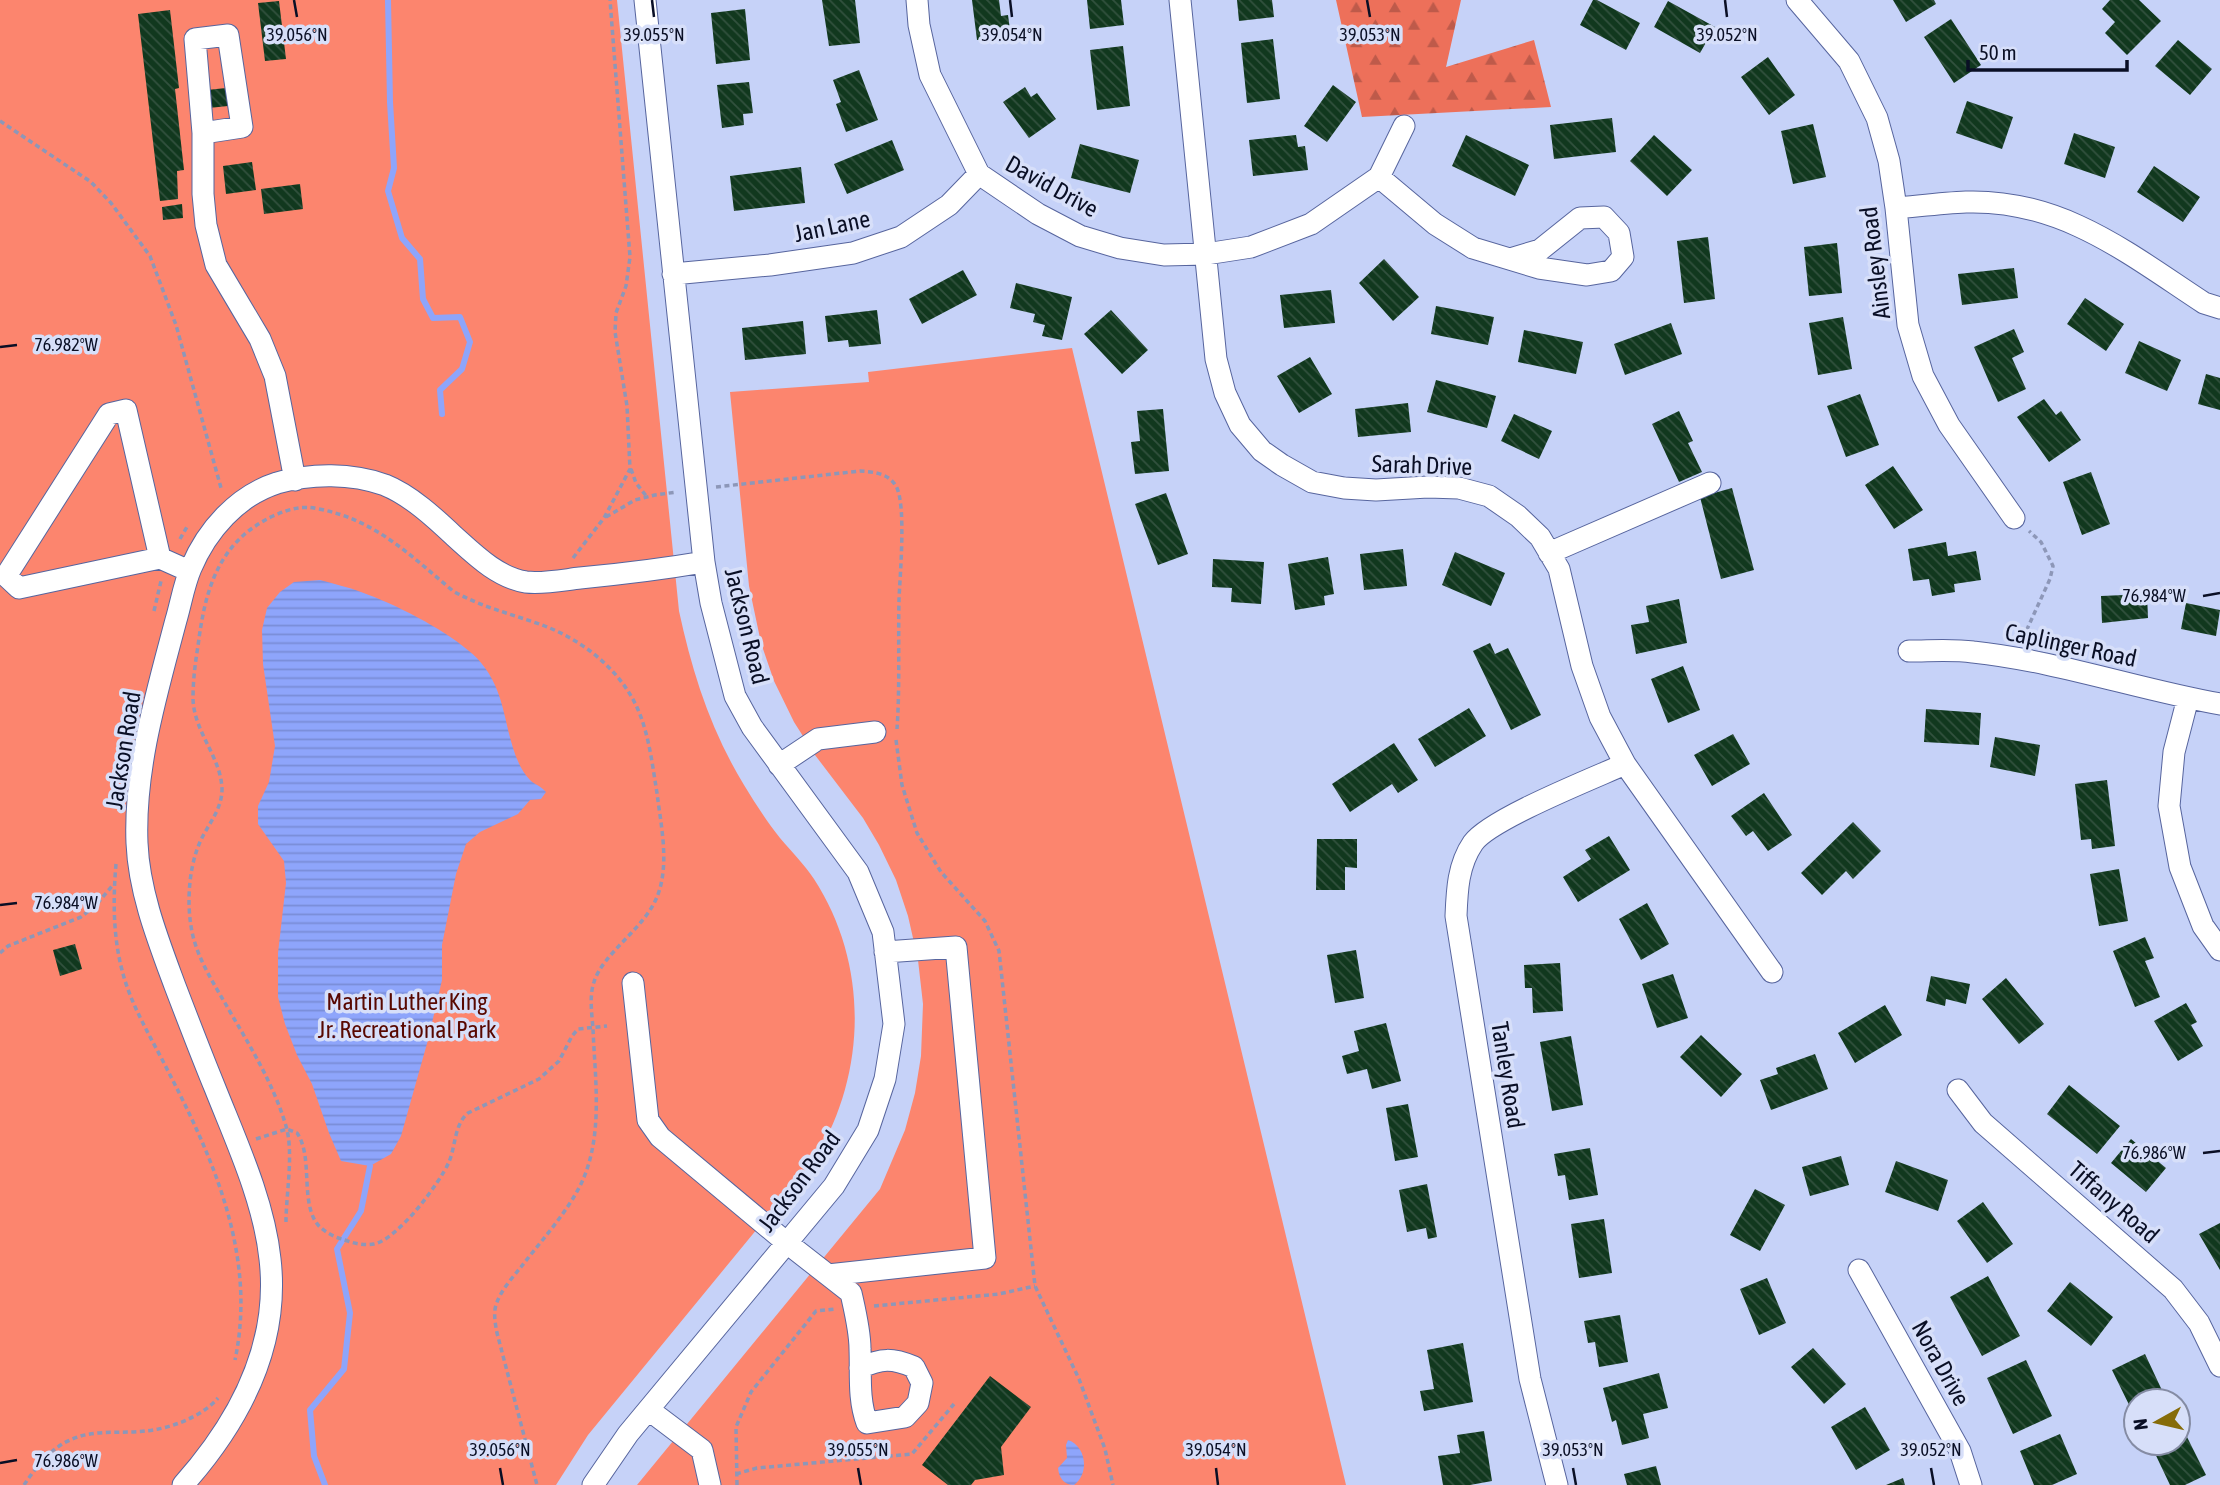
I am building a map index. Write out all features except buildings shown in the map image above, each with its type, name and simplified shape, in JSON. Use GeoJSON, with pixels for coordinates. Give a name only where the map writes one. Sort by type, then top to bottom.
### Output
{"type":"FeatureCollection","features":[{"type":"Feature","properties":{"kind":"street","name":"Jackson Road"},"geometry":{"type":"LineString","coordinates":[[593,1485],[628,1434],[834,1186],[868,1130],[885,1079],[894,1024],[883,932],[858,872],[752,727],[735,696],[711,603],[704,562],[645,0]]}},
{"type":"Feature","properties":{"kind":"street","name":"David Drive"},"geometry":{"type":"LineString","coordinates":[[917,0],[919,25],[930,75],[979,174],[1038,214],[1080,236],[1120,248],[1164,255],[1206,254],[1251,247],[1311,224],[1379,177],[1404,127]]}},
{"type":"Feature","properties":{"kind":"street","name":"Sarah Drive"},"geometry":{"type":"LineString","coordinates":[[1180,0],[1216,359],[1225,393],[1240,425],[1262,451],[1312,482],[1376,490],[1459,488],[1489,496],[1518,516],[1540,537],[1559,569],[1582,666],[1600,718],[1625,764],[1772,972]]}},
{"type":"Feature","properties":{"kind":"street","name":"Ainsley Road"},"geometry":{"type":"LineString","coordinates":[[1797,0],[1849,61],[1877,118],[1889,161],[1908,325],[1923,376],[1949,425],[2014,518]]}},
{"type":"Feature","properties":{"kind":"street"},"geometry":{"type":"LineString","coordinates":[[203,134],[206,225],[216,265],[260,339],[275,376],[295,480]]}},
{"type":"Feature","properties":{"kind":"street","name":"Jan Lane"},"geometry":{"type":"LineString","coordinates":[[673,274],[770,265],[853,253],[901,237],[949,205],[979,174]]}},
{"type":"Feature","properties":{"kind":"street"},"geometry":{"type":"LineString","coordinates":[[1379,177],[1434,225],[1473,247],[1510,259],[1539,268],[1587,275],[1611,271],[1622,257],[1619,233],[1604,217],[1580,218],[1540,250],[1510,259]]}},
{"type":"Feature","properties":{"kind":"street"},"geometry":{"type":"LineString","coordinates":[[1896,208],[1968,202],[2020,207],[2064,218],[2104,237],[2204,303],[2220,309]]}},
{"type":"Feature","properties":{"kind":"street"},"geometry":{"type":"LineString","coordinates":[[126,410],[173,564],[19,588],[6,576],[109,414],[126,410]]}},
{"type":"Feature","properties":{"kind":"street","name":"Jackson Road"},"geometry":{"type":"LineString","coordinates":[[183,1485],[224,1434],[244,1399],[259,1360],[270,1311],[270,1259],[259,1208],[157,940],[142,885],[137,845],[138,798],[173,564],[205,540],[223,517],[244,499],[275,484],[320,475],[354,478],[386,486],[414,503],[482,560],[502,573],[526,582],[658,570],[704,562]]}},
{"type":"Feature","properties":{"kind":"street"},"geometry":{"type":"LineString","coordinates":[[1549,553],[1710,483]]}},
{"type":"Feature","properties":{"kind":"street","name":"Caplinger Road"},"geometry":{"type":"LineString","coordinates":[[1909,651],[1972,651],[2083,671],[2220,704]]}},
{"type":"Feature","properties":{"kind":"street"},"geometry":{"type":"LineString","coordinates":[[2188,698],[2174,752],[2169,806],[2180,867],[2203,926],[2220,950]]}},
{"type":"Feature","properties":{"kind":"street"},"geometry":{"type":"LineString","coordinates":[[779,765],[818,739],[874,732]]}},
{"type":"Feature","properties":{"kind":"street","name":"Tanley Road"},"geometry":{"type":"LineString","coordinates":[[1557,1485],[1530,1380],[1456,915],[1458,875],[1473,842],[1500,822],[1625,764]]}},
{"type":"Feature","properties":{"kind":"street"},"geometry":{"type":"LineString","coordinates":[[828,1275],[985,1258],[956,947],[885,952]]}},
{"type":"Feature","properties":{"kind":"street"},"geometry":{"type":"LineString","coordinates":[[633,983],[648,1120],[660,1137],[786,1243],[852,1293],[860,1346],[860,1368]]}},
{"type":"Feature","properties":{"kind":"street","name":"Tiffany Road"},"geometry":{"type":"LineString","coordinates":[[1958,1090],[1983,1123],[2172,1289],[2199,1323],[2220,1366]]}},
{"type":"Feature","properties":{"kind":"street","name":"Nora Drive"},"geometry":{"type":"LineString","coordinates":[[1859,1270],[1960,1451],[1971,1485]]}},
{"type":"Feature","properties":{"kind":"street"},"geometry":{"type":"LineString","coordinates":[[649,1410],[702,1450],[710,1485]]}},
{"type":"Feature","properties":{"kind":"path"},"geometry":{"type":"LineString","coordinates":[[610,0],[630,250],[629,270],[617,313],[615,332],[627,406],[631,469],[636,483],[647,497]]}},
{"type":"Feature","properties":{"kind":"path"},"geometry":{"type":"LineString","coordinates":[[0,121],[90,182],[118,210],[149,256],[176,325],[221,488]]}},
{"type":"Feature","properties":{"kind":"path"},"geometry":{"type":"LineString","coordinates":[[569,561],[604,519],[631,469]]}},
{"type":"Feature","properties":{"kind":"path"},"geometry":{"type":"LineString","coordinates":[[604,519],[635,500],[647,497],[860,471],[880,473],[896,486],[900,505],[901,544],[899,689],[895,741],[902,785],[917,833],[941,872],[985,921],[999,951],[1035,1286],[1083,1391],[1105,1449],[1113,1485]]}},
{"type":"Feature","properties":{"kind":"path"},"geometry":{"type":"LineString","coordinates":[[214,495],[230,483]]}},
{"type":"Feature","properties":{"kind":"path"},"geometry":{"type":"LineString","coordinates":[[286,1227],[287,1129],[252,1048],[199,954],[190,925],[189,911],[197,848],[217,811],[222,789],[218,767],[199,726],[193,701],[204,607],[213,578],[232,547],[257,525],[284,511],[299,507],[322,509],[375,530],[402,547],[462,597],[499,612],[544,625],[586,648],[612,670],[633,699],[644,723],[655,779],[664,860],[657,896],[643,920],[601,968],[593,982],[596,1109],[594,1138],[584,1176],[560,1217],[513,1277],[497,1300],[495,1308],[497,1333],[537,1485]]}},
{"type":"Feature","properties":{"kind":"path"},"geometry":{"type":"LineString","coordinates":[[2014,518],[2041,542],[2053,566],[2050,579],[2014,659]]}},
{"type":"Feature","properties":{"kind":"path"},"geometry":{"type":"LineString","coordinates":[[152,623],[160,583],[173,564],[184,531],[191,521]]}},
{"type":"Feature","properties":{"kind":"path"},"geometry":{"type":"LineString","coordinates":[[117,856],[114,896],[118,952],[127,986],[133,1005],[183,1100],[230,1216],[241,1280],[238,1342],[233,1365]]}},
{"type":"Feature","properties":{"kind":"path"},"geometry":{"type":"LineString","coordinates":[[0,953],[21,941],[81,917],[96,905],[126,870],[140,867]]}},
{"type":"Feature","properties":{"kind":"path"},"geometry":{"type":"LineString","coordinates":[[207,1156],[287,1129],[297,1133],[303,1145],[313,1214],[320,1227],[349,1242],[373,1244],[391,1236],[426,1198],[449,1162],[463,1117],[539,1079],[559,1060],[575,1032],[582,1028],[607,1026]]}},
{"type":"Feature","properties":{"kind":"path"},"geometry":{"type":"LineString","coordinates":[[24,1485],[46,1457],[71,1439],[103,1433],[147,1431],[166,1426],[199,1413],[211,1406],[220,1395]]}},
{"type":"Feature","properties":{"kind":"path"},"geometry":{"type":"LineString","coordinates":[[736,1474],[757,1468],[912,1454],[954,1404]]}},
{"type":"Feature","properties":{"kind":"green space","name":"Martin Luther King Jr. Recreational Park"},"geometry":{"type":"Polygon","coordinates":[[[0,0],[617,0],[679,611],[684,634],[704,701],[732,765],[770,825],[814,879],[832,912],[845,946],[855,1018],[845,1090],[833,1124],[816,1157],[588,1435],[556,1485],[0,1485],[0,0]]]}},
{"type":"Feature","properties":{"kind":"green space"},"geometry":{"type":"Polygon","coordinates":[[[1336,0],[1461,0],[1446,67],[1534,40],[1551,107],[1362,117],[1336,0]]]}},
{"type":"Feature","properties":{"kind":"green space"},"geometry":{"type":"Polygon","coordinates":[[[1072,348],[1346,1485],[637,1485],[880,1189],[905,1130],[921,1056],[923,1004],[918,960],[896,880],[863,818],[815,755],[794,722],[774,681],[761,643],[749,586],[730,392],[869,382],[868,372],[1072,348]]]}},
{"type":"Feature","properties":{"kind":"water"},"geometry":{"type":"Polygon","coordinates":[[[320,580],[356,590],[403,610],[432,625],[473,654],[495,685],[513,749],[523,771],[546,792],[541,799],[530,800],[518,814],[480,832],[466,844],[456,874],[442,945],[442,980],[401,1136],[391,1154],[370,1166],[341,1161],[312,1084],[285,1024],[278,997],[278,953],[286,883],[284,861],[258,824],[258,806],[269,782],[275,746],[263,664],[262,630],[267,608],[280,592],[294,582],[320,580]]]}},
{"type":"Feature","properties":{"kind":"water"},"geometry":{"type":"Polygon","coordinates":[[[1068,1440],[1079,1448],[1084,1460],[1082,1474],[1074,1485],[1063,1480],[1058,1468],[1067,1458],[1068,1440]]]}},
{"type":"Feature","properties":{"kind":"waterway"},"geometry":{"type":"LineString","coordinates":[[388,0],[394,168],[388,191],[402,238],[420,259],[423,299],[433,318],[460,317],[470,342],[462,369],[440,390],[442,414]]}},
{"type":"Feature","properties":{"kind":"waterway"},"geometry":{"type":"LineString","coordinates":[[325,1485],[314,1456],[310,1410],[344,1369],[350,1313],[337,1249],[361,1211],[370,1166]]}}]}
